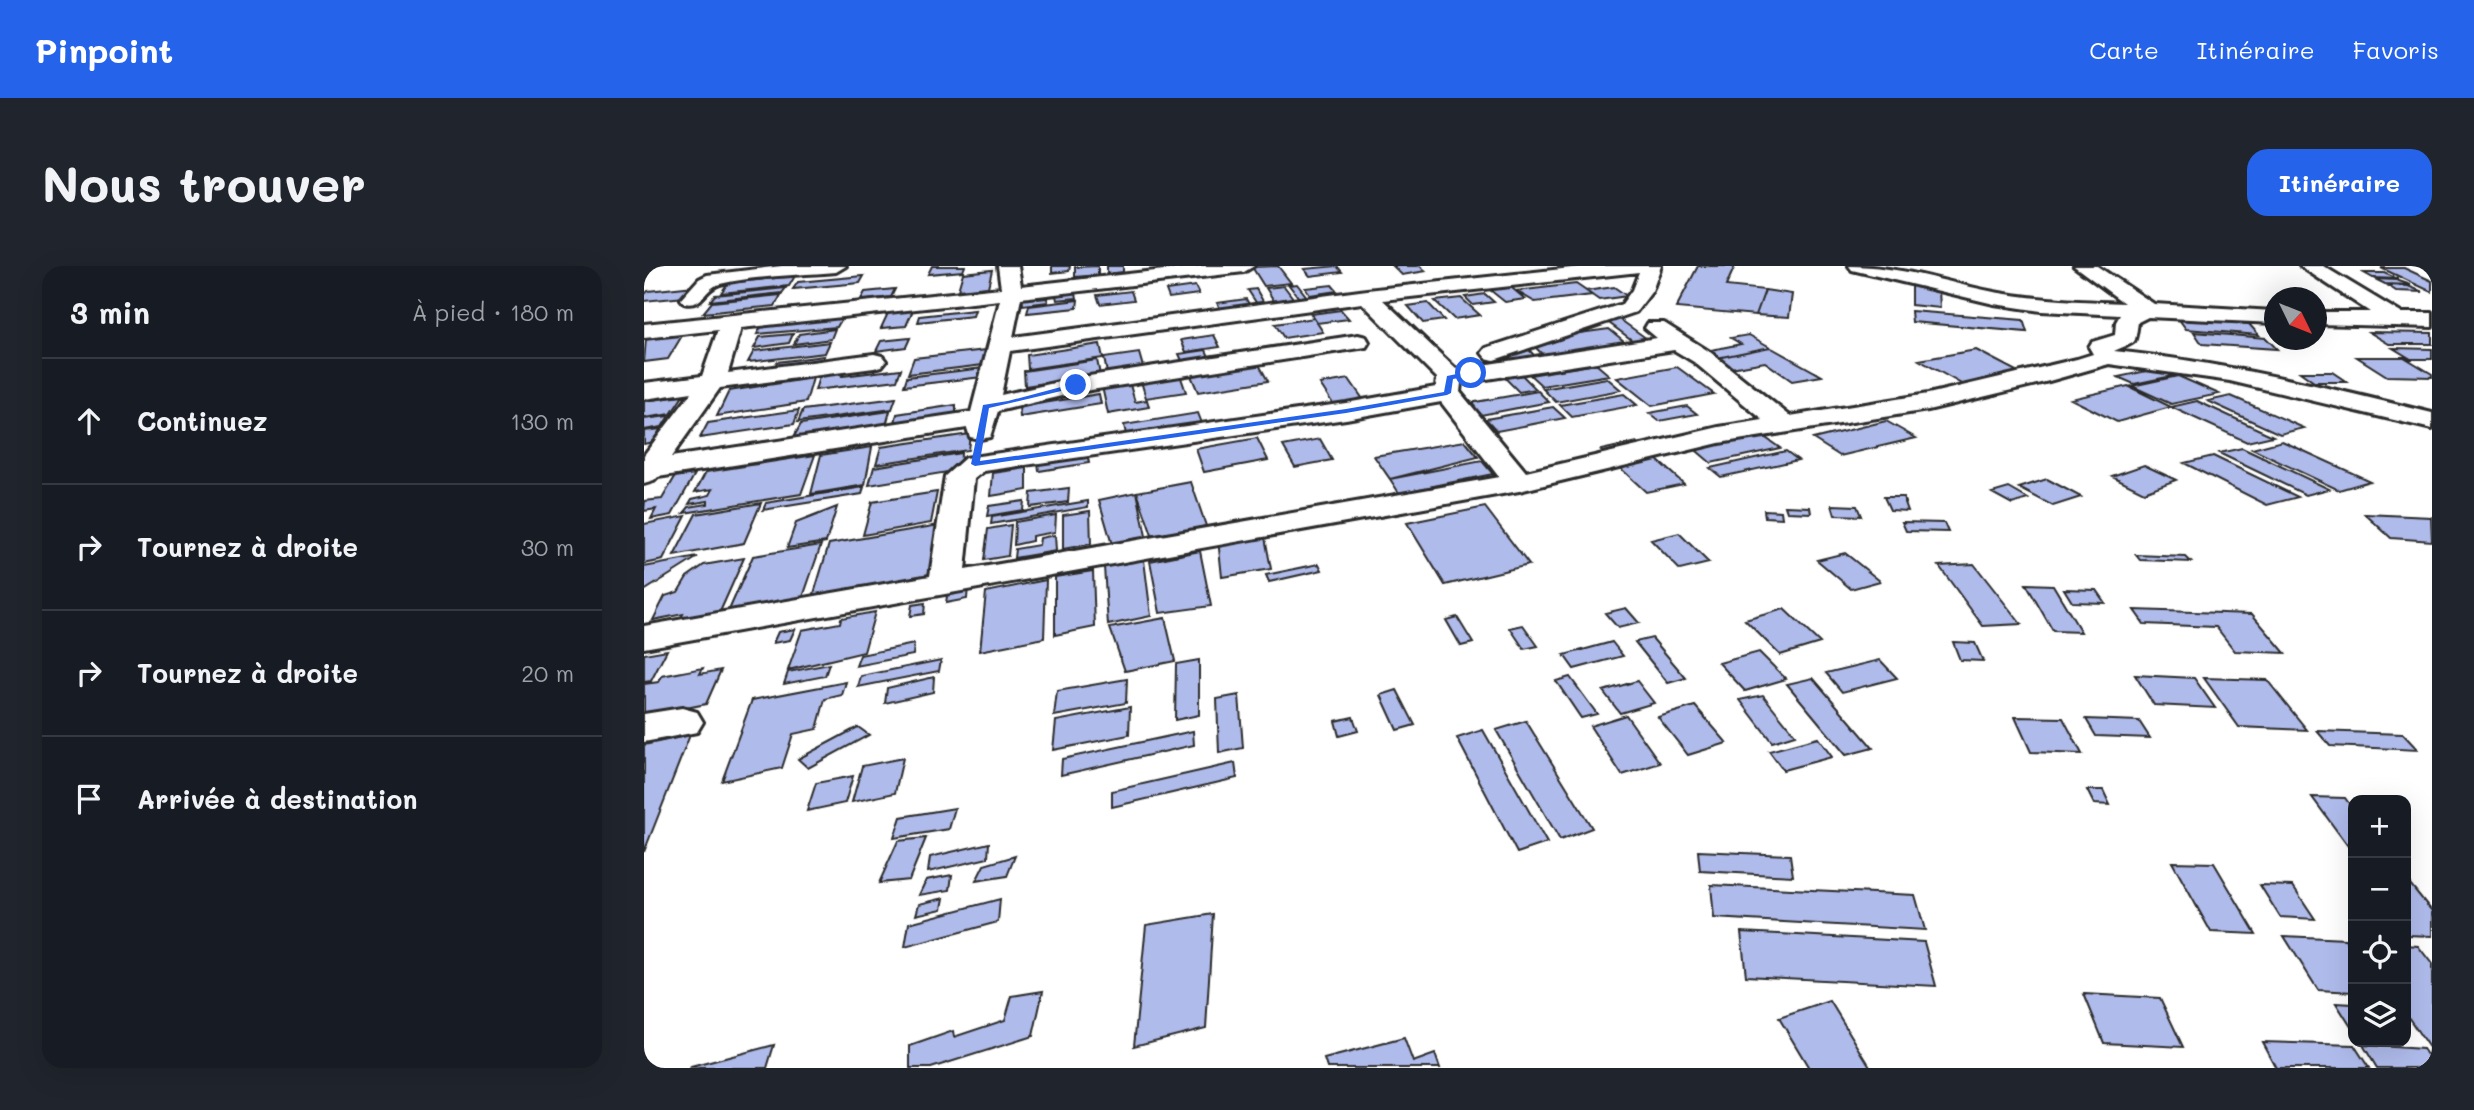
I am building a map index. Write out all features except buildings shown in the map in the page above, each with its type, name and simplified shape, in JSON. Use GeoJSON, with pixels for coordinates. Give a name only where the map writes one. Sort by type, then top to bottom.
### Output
{"type":"FeatureCollection","features":[{"type":"Feature","properties":{"kind":"street"},"geometry":{"type":"LineString","coordinates":[[691,299],[713,279],[836,266]]}},
{"type":"Feature","properties":{"kind":"street"},"geometry":{"type":"LineString","coordinates":[[975,464],[998,346],[1012,293],[1008,266]]}},
{"type":"Feature","properties":{"kind":"street"},"geometry":{"type":"LineString","coordinates":[[644,331],[1244,266]]}},
{"type":"Feature","properties":{"kind":"street"},"geometry":{"type":"LineString","coordinates":[[998,346],[1367,296],[1643,266]]}},
{"type":"Feature","properties":{"kind":"street"},"geometry":{"type":"LineString","coordinates":[[1456,381],[1480,361],[1508,347],[1629,308],[1642,291],[1651,266]]}},
{"type":"Feature","properties":{"kind":"street"},"geometry":{"type":"LineString","coordinates":[[1859,266],[1994,298],[2072,307],[2264,316]]}},
{"type":"Feature","properties":{"kind":"street"},"geometry":{"type":"LineString","coordinates":[[2084,266],[2148,310]]}},
{"type":"Feature","properties":{"kind":"street"},"geometry":{"type":"LineString","coordinates":[[2310,266],[2394,318]]}},
{"type":"Feature","properties":{"kind":"street"},"geometry":{"type":"LineString","coordinates":[[1367,296],[1456,381],[1519,482]]}},
{"type":"Feature","properties":{"kind":"street"},"geometry":{"type":"LineString","coordinates":[[1629,308],[1710,364],[1784,424]]}},
{"type":"Feature","properties":{"kind":"street"},"geometry":{"type":"LineString","coordinates":[[2107,357],[2100,347],[2126,338],[2124,324],[2127,320],[2148,310]]}},
{"type":"Feature","properties":{"kind":"street"},"geometry":{"type":"LineString","coordinates":[[2327,318],[2432,320]]}},
{"type":"Feature","properties":{"kind":"street"},"geometry":{"type":"LineString","coordinates":[[645,471],[713,381],[732,322]]}},
{"type":"Feature","properties":{"kind":"street"},"geometry":{"type":"LineString","coordinates":[[645,471],[984,412],[1076,385],[1358,342]]}},
{"type":"Feature","properties":{"kind":"street"},"geometry":{"type":"LineString","coordinates":[[946,584],[960,476],[975,464],[1346,411],[1456,381],[1679,342]]}},
{"type":"Feature","properties":{"kind":"street"},"geometry":{"type":"LineString","coordinates":[[644,637],[1519,482],[1719,435],[1928,402],[1950,395],[2061,373],[2107,357],[2174,365],[2311,390],[2432,421]]}},
{"type":"Feature","properties":{"kind":"street"},"geometry":{"type":"LineString","coordinates":[[644,391],[874,362]]}},
{"type":"Feature","properties":{"kind":"route"},"geometry":{"type":"LineString","coordinates":[[1076,385],[1008,403],[985,406],[975,464],[1346,411],[1447,393],[1450,377],[1471,373]]}}]}
